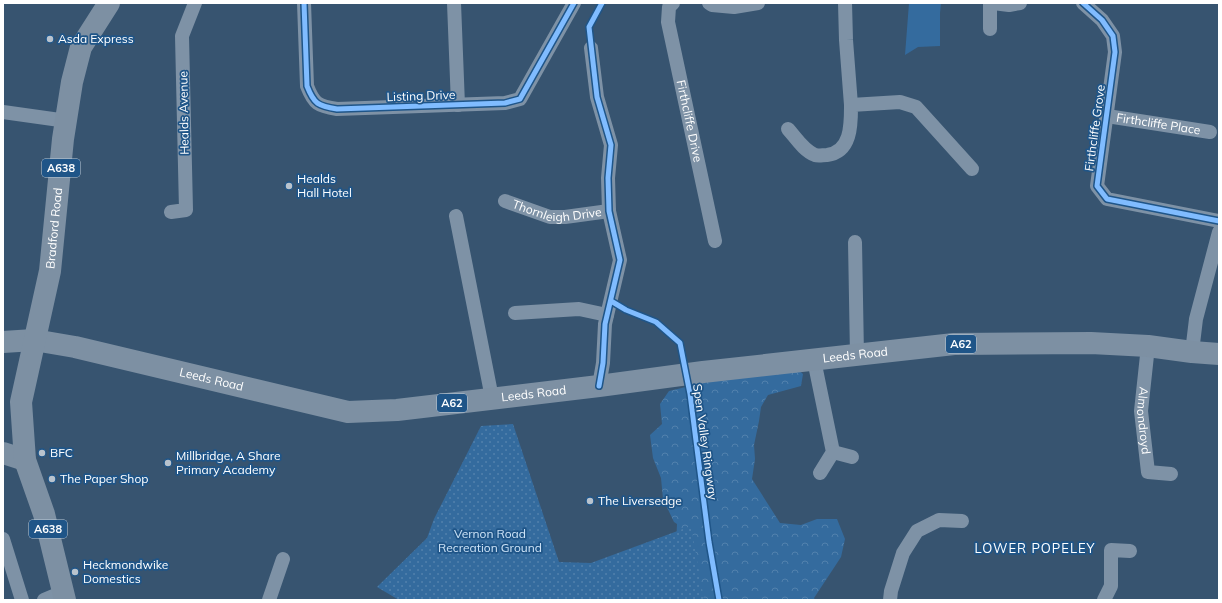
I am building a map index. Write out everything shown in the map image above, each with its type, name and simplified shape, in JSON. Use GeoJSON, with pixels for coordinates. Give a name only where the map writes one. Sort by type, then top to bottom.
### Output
{"type":"FeatureCollection","features":[{"type":"Feature","properties":{"kind":"main road","name":"Bradford Road"},"geometry":{"type":"LineString","coordinates":[[25,460],[21,402],[50,271],[63,139],[72,82],[82,47],[109,3]]}},
{"type":"Feature","properties":{"kind":"main road","name":"Leeds Road"},"geometry":{"type":"LineString","coordinates":[[3,342],[34,340],[75,347],[348,412],[397,410],[703,372],[954,344],[1092,342],[1148,346],[1219,354]]}},
{"type":"Feature","properties":{"kind":"main road"},"geometry":{"type":"LineString","coordinates":[[3,453],[25,460]]}},
{"type":"Feature","properties":{"kind":"main road","name":"A638"},"geometry":{"type":"LineString","coordinates":[[25,460],[44,514],[57,597]]}},
{"type":"Feature","properties":{"kind":"street","name":"Healds Avenue"},"geometry":{"type":"LineString","coordinates":[[171,212],[186,210],[182,36],[195,3]]}},
{"type":"Feature","properties":{"kind":"street","name":"Listing Drive"},"geometry":{"type":"LineString","coordinates":[[304,3],[307,86],[312,98],[323,107],[337,109],[505,103],[520,99],[574,3]]}},
{"type":"Feature","properties":{"kind":"street"},"geometry":{"type":"LineString","coordinates":[[454,3],[458,105]]}},
{"type":"Feature","properties":{"kind":"street","name":"Firthcliffe Drive"},"geometry":{"type":"LineString","coordinates":[[673,3],[669,7],[668,22],[715,242]]}},
{"type":"Feature","properties":{"kind":"street"},"geometry":{"type":"LineString","coordinates":[[709,3],[712,5],[734,8],[758,3]]}},
{"type":"Feature","properties":{"kind":"street"},"geometry":{"type":"LineString","coordinates":[[788,129],[804,148],[816,156],[832,154],[840,149],[847,141],[851,125],[851,104],[845,3]]}},
{"type":"Feature","properties":{"kind":"street"},"geometry":{"type":"LineString","coordinates":[[990,29],[992,3],[1009,5],[1020,3]]}},
{"type":"Feature","properties":{"kind":"street","name":"Firthcliffe Grove"},"geometry":{"type":"LineString","coordinates":[[1082,3],[1102,20],[1113,36],[1115,52],[1097,186],[1107,199],[1219,221]]}},
{"type":"Feature","properties":{"kind":"street","name":"Thornleigh Drive"},"geometry":{"type":"LineString","coordinates":[[591,48],[597,97],[611,145],[608,178],[609,211],[620,260],[605,324],[603,363],[598,386]]}},
{"type":"Feature","properties":{"kind":"street"},"geometry":{"type":"LineString","coordinates":[[851,104],[900,102],[916,107],[972,169]]}},
{"type":"Feature","properties":{"kind":"street"},"geometry":{"type":"LineString","coordinates":[[3,112],[67,121]]}},
{"type":"Feature","properties":{"kind":"street","name":"Firthcliffe Place"},"geometry":{"type":"LineString","coordinates":[[1107,116],[1210,132]]}},
{"type":"Feature","properties":{"kind":"street","name":"Thornleigh Drive"},"geometry":{"type":"LineString","coordinates":[[505,201],[550,217],[565,217],[609,211]]}},
{"type":"Feature","properties":{"kind":"street","name":"Leeds Road"},"geometry":{"type":"LineString","coordinates":[[456,216],[492,398]]}},
{"type":"Feature","properties":{"kind":"street"},"geometry":{"type":"LineString","coordinates":[[1192,352],[1196,319],[1219,232]]}},
{"type":"Feature","properties":{"kind":"street"},"geometry":{"type":"LineString","coordinates":[[855,242],[857,355]]}},
{"type":"Feature","properties":{"kind":"street"},"geometry":{"type":"LineString","coordinates":[[515,313],[579,309],[607,315]]}},
{"type":"Feature","properties":{"kind":"street","name":"Almondroyd"},"geometry":{"type":"LineString","coordinates":[[1148,346],[1141,411],[1148,472],[1171,474]]}},
{"type":"Feature","properties":{"kind":"street"},"geometry":{"type":"LineString","coordinates":[[814,360],[832,452],[820,473]]}},
{"type":"Feature","properties":{"kind":"street"},"geometry":{"type":"LineString","coordinates":[[832,452],[852,457]]}},
{"type":"Feature","properties":{"kind":"street"},"geometry":{"type":"LineString","coordinates":[[890,600],[891,590],[903,553],[917,531],[939,520],[962,521]]}},
{"type":"Feature","properties":{"kind":"street"},"geometry":{"type":"LineString","coordinates":[[3,538],[22,600]]}},
{"type":"Feature","properties":{"kind":"street"},"geometry":{"type":"LineString","coordinates":[[1104,600],[1111,586],[1112,550],[1130,551]]}},
{"type":"Feature","properties":{"kind":"street"},"geometry":{"type":"LineString","coordinates":[[268,600],[283,559]]}},
{"type":"Feature","properties":{"kind":"green space"},"geometry":{"type":"Polygon","coordinates":[[[909,3],[941,3],[940,46],[918,47],[905,55],[909,3]]]}},
{"type":"Feature","properties":{"kind":"green space"},"geometry":{"type":"Polygon","coordinates":[[[795,367],[803,374],[801,386],[768,395],[761,407],[754,445],[755,459],[752,479],[780,523],[801,525],[817,519],[837,519],[845,539],[841,557],[814,598],[815,600],[629,600],[676,545],[677,524],[674,522],[663,499],[661,478],[653,458],[650,435],[662,424],[660,404],[669,391],[740,374],[795,367]]]}},
{"type":"Feature","properties":{"kind":"green space","name":"Vernon Road Recreation Ground"},"geometry":{"type":"Polygon","coordinates":[[[513,424],[559,562],[591,563],[691,526],[704,600],[399,600],[377,587],[427,538],[434,519],[481,426],[513,424]]]}},
{"type":"Feature","properties":{"kind":"cycle path"},"geometry":{"type":"LineString","coordinates":[[304,3],[307,86],[312,97],[318,103],[325,107],[337,109],[505,103],[520,99],[574,3]]}},
{"type":"Feature","properties":{"kind":"cycle path"},"geometry":{"type":"LineString","coordinates":[[599,386],[603,363],[605,324],[620,260],[609,211],[608,178],[611,145],[597,97],[589,27],[602,3]]}},
{"type":"Feature","properties":{"kind":"cycle path"},"geometry":{"type":"LineString","coordinates":[[1083,3],[1102,20],[1113,36],[1115,52],[1097,186],[1107,199],[1219,221]]}},
{"type":"Feature","properties":{"kind":"cycle path","name":"Spen Valley Ringway"},"geometry":{"type":"LineString","coordinates":[[611,301],[626,310],[656,322],[680,343],[690,394],[709,542],[719,600]]}},
{"type":"Feature","properties":{"kind":"place","name":"Asda Express"},"geometry":{"type":"Point","coordinates":[50,39]}},
{"type":"Feature","properties":{"kind":"place","name":"Healds Hall Hotel"},"geometry":{"type":"Point","coordinates":[289,186]}},
{"type":"Feature","properties":{"kind":"place","name":"BFC"},"geometry":{"type":"Point","coordinates":[42,453]}},
{"type":"Feature","properties":{"kind":"place","name":"Millbridge, A Share Primary Academy"},"geometry":{"type":"Point","coordinates":[168,463]}},
{"type":"Feature","properties":{"kind":"place","name":"The Paper Shop"},"geometry":{"type":"Point","coordinates":[52,479]}},
{"type":"Feature","properties":{"kind":"place","name":"The Liversedge"},"geometry":{"type":"Point","coordinates":[590,501]}},
{"type":"Feature","properties":{"kind":"place","name":"Heckmondwike Domestics"},"geometry":{"type":"Point","coordinates":[75,572]}},
{"type":"Feature","properties":{"kind":"district","name":"LOWER POPELEY"},"geometry":{"type":"Point","coordinates":[1035,548]}}]}
